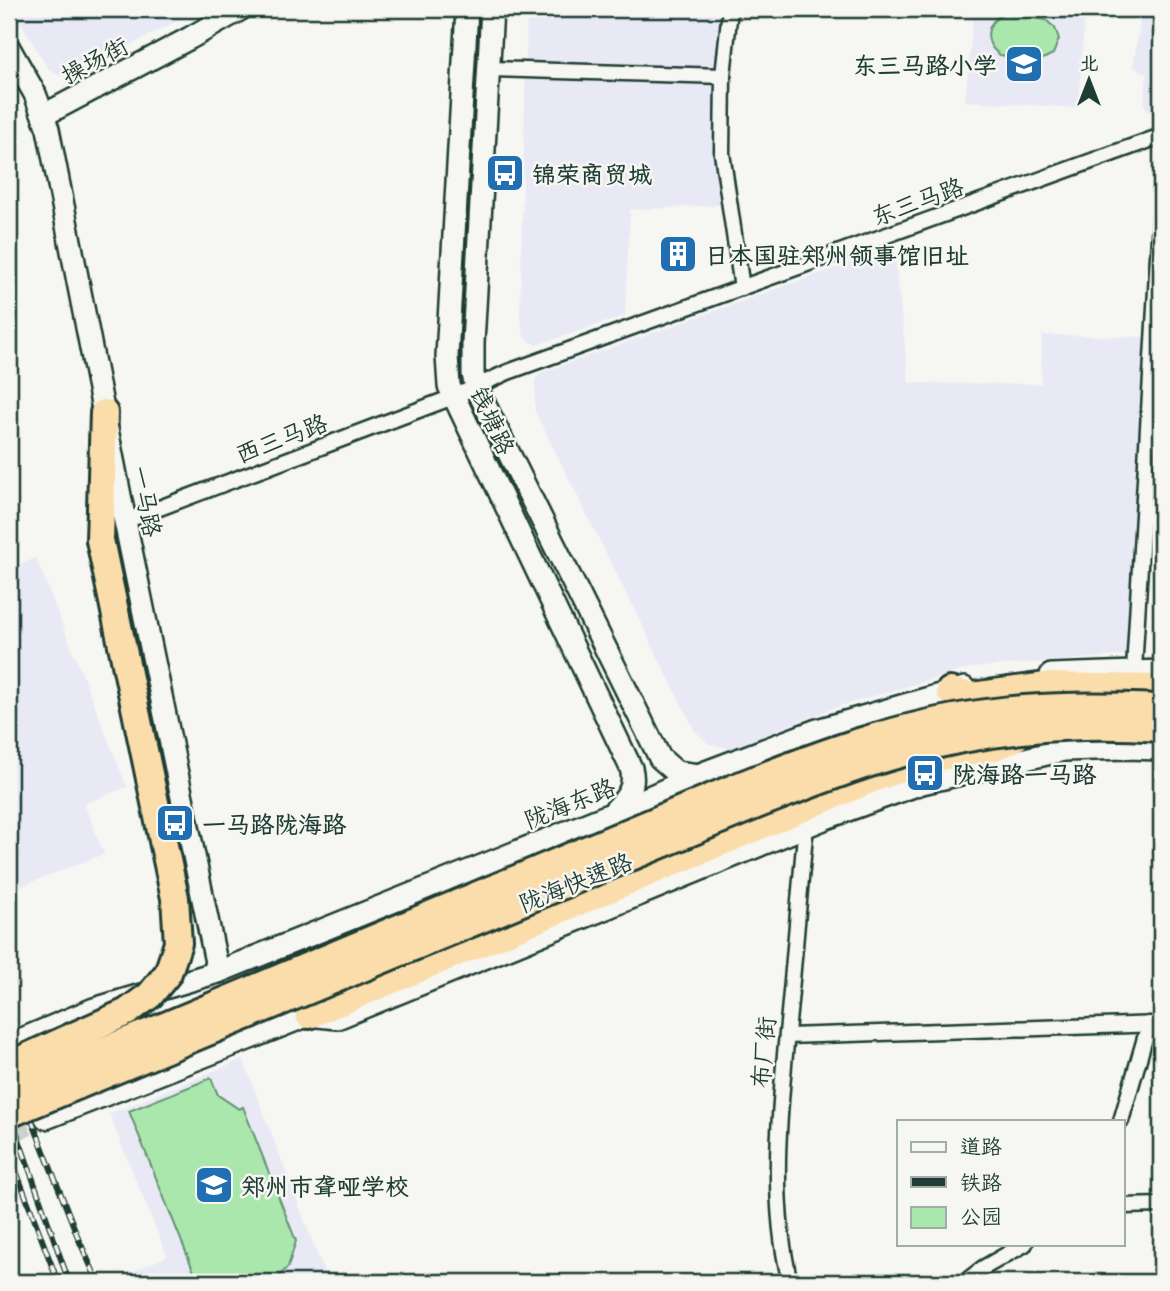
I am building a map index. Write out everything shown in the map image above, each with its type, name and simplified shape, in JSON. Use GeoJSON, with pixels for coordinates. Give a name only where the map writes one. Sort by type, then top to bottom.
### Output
{"type":"FeatureCollection","features":[{"type":"Feature","properties":{"kind":"highway"},"geometry":{"type":"LineString","coordinates":[[11,1054],[99,1026],[135,1007],[160,985],[175,958],[178,943],[175,898],[100,540],[104,413]]}},
{"type":"Feature","properties":{"kind":"highway"},"geometry":{"type":"LineString","coordinates":[[950,691],[972,696],[1046,686],[1161,688]]}},
{"type":"Feature","properties":{"kind":"highway","name":"陇海快速路"},"geometry":{"type":"LineString","coordinates":[[9,1088],[160,1028],[736,787],[828,752],[902,729],[984,713],[1039,707],[1161,708]]}},
{"type":"Feature","properties":{"kind":"highway","name":"陇海快速路"},"geometry":{"type":"LineString","coordinates":[[9,1114],[808,786],[870,763],[924,747],[1026,730],[1093,726],[1161,728]]}},
{"type":"Feature","properties":{"kind":"highway"},"geometry":{"type":"LineString","coordinates":[[309,1015],[875,778],[927,760],[1010,741],[1026,730]]}},
{"type":"Feature","properties":{"kind":"street","name":"操场街"},"geometry":{"type":"LineString","coordinates":[[44,115],[241,9]]}},
{"type":"Feature","properties":{"kind":"street","name":"钱塘路"},"geometry":{"type":"LineString","coordinates":[[467,9],[447,356],[449,386],[631,768],[634,777],[630,792],[611,814]]}},
{"type":"Feature","properties":{"kind":"street","name":"钱塘路"},"geometry":{"type":"LineString","coordinates":[[492,9],[473,343],[475,387],[660,758],[676,772],[698,775]]}},
{"type":"Feature","properties":{"kind":"street"},"geometry":{"type":"LineString","coordinates":[[730,9],[723,76],[722,153],[741,288]]}},
{"type":"Feature","properties":{"kind":"street","name":"一马路"},"geometry":{"type":"LineString","coordinates":[[9,48],[44,115],[218,972]]}},
{"type":"Feature","properties":{"kind":"street"},"geometry":{"type":"LineString","coordinates":[[490,69],[723,76]]}},
{"type":"Feature","properties":{"kind":"street","name":"东三马路"},"geometry":{"type":"LineString","coordinates":[[453,397],[508,372],[1161,136]]}},
{"type":"Feature","properties":{"kind":"street"},"geometry":{"type":"LineString","coordinates":[[1134,670],[1161,203]]}},
{"type":"Feature","properties":{"kind":"street","name":"西三马路"},"geometry":{"type":"LineString","coordinates":[[125,521],[453,397]]}},
{"type":"Feature","properties":{"kind":"street","name":"陇海东路"},"geometry":{"type":"LineString","coordinates":[[11,1054],[94,1009],[218,972],[611,814],[698,775],[817,730],[950,691],[1005,680],[1134,670],[1161,671]]}},
{"type":"Feature","properties":{"kind":"street"},"geometry":{"type":"LineString","coordinates":[[46,1118],[309,1015],[337,1018],[806,826],[922,783],[1064,750],[1161,749]]}},
{"type":"Feature","properties":{"kind":"street","name":"布厂街"},"geometry":{"type":"LineString","coordinates":[[790,1282],[784,1257],[778,1172],[782,1079],[806,826]]}},
{"type":"Feature","properties":{"kind":"street"},"geometry":{"type":"LineString","coordinates":[[787,1036],[1155,1024],[1121,1120]]}},
{"type":"Feature","properties":{"kind":"street"},"geometry":{"type":"LineString","coordinates":[[1124,1206],[1161,1205]]}},
{"type":"Feature","properties":{"kind":"street"},"geometry":{"type":"LineString","coordinates":[[965,1282],[983,1268],[1022,1246]]}},
{"type":"Feature","properties":{"kind":"shaded area"},"geometry":{"type":"Polygon","coordinates":[[[13,9],[200,9],[75,74],[58,75],[47,67],[13,9]]]}},
{"type":"Feature","properties":{"kind":"shaded area"},"geometry":{"type":"Polygon","coordinates":[[[527,9],[721,9],[715,128],[720,205],[630,210],[625,316],[536,345],[524,337],[520,316],[527,9]]]}},
{"type":"Feature","properties":{"kind":"shaded area","name":"东三马路小学"},"geometry":{"type":"Polygon","coordinates":[[[974,9],[1085,9],[1078,108],[965,101],[974,9]]]}},
{"type":"Feature","properties":{"kind":"shaded area"},"geometry":{"type":"Polygon","coordinates":[[[1142,9],[1161,9],[1161,107],[1147,112],[1144,104],[1147,74],[1133,67],[1142,9]]]}},
{"type":"Feature","properties":{"kind":"shaded area"},"geometry":{"type":"Polygon","coordinates":[[[894,247],[909,383],[1041,384],[1042,335],[1144,337],[1126,655],[971,668],[830,709],[730,749],[709,744],[695,731],[535,411],[535,380],[540,373],[894,247]]]}},
{"type":"Feature","properties":{"kind":"shaded area"},"geometry":{"type":"Polygon","coordinates":[[[36,558],[127,787],[84,804],[104,854],[9,891],[9,569],[36,558]]]}},
{"type":"Feature","properties":{"kind":"shaded area","name":"郑州市聋哑学校"},"geometry":{"type":"Polygon","coordinates":[[[243,1059],[328,1282],[110,1282],[167,1256],[109,1114],[243,1059]]]}},
{"type":"Feature","properties":{"kind":"green space"},"geometry":{"type":"Polygon","coordinates":[[[1007,13],[1046,20],[1055,28],[1059,39],[1053,54],[1039,61],[1000,55],[994,50],[988,38],[988,31],[994,20],[1007,13]]]}},
{"type":"Feature","properties":{"kind":"green space","name":"郑州市聋哑学校"},"geometry":{"type":"Polygon","coordinates":[[[211,1078],[218,1095],[239,1109],[243,1107],[296,1241],[288,1267],[274,1282],[198,1282],[129,1111],[211,1078]]]}},
{"type":"Feature","properties":{"kind":"tunnel"},"geometry":{"type":"LineString","coordinates":[[9,1133],[46,1118]]}},
{"type":"Feature","properties":{"kind":"railway"},"geometry":{"type":"LineString","coordinates":[[9,1062],[98,1282]]}},
{"type":"Feature","properties":{"kind":"railway"},"geometry":{"type":"LineString","coordinates":[[9,1111],[69,1282]]}},
{"type":"Feature","properties":{"kind":"railway"},"geometry":{"type":"LineString","coordinates":[[9,1152],[58,1282]]}},
{"type":"Feature","properties":{"kind":"place","name":"东三马路小学"},"geometry":{"type":"Point","coordinates":[1024,64]}},
{"type":"Feature","properties":{"kind":"place","name":"锦荣商贸城"},"geometry":{"type":"Point","coordinates":[505,173]}},
{"type":"Feature","properties":{"kind":"place","name":"日本国驻郑州领事馆旧址"},"geometry":{"type":"Point","coordinates":[678,254]}},
{"type":"Feature","properties":{"kind":"place","name":"陇海路一马路"},"geometry":{"type":"Point","coordinates":[925,773]}},
{"type":"Feature","properties":{"kind":"place","name":"一马路陇海路"},"geometry":{"type":"Point","coordinates":[175,823]}},
{"type":"Feature","properties":{"kind":"place","name":"郑州市聋哑学校"},"geometry":{"type":"Point","coordinates":[214,1185]}}]}
